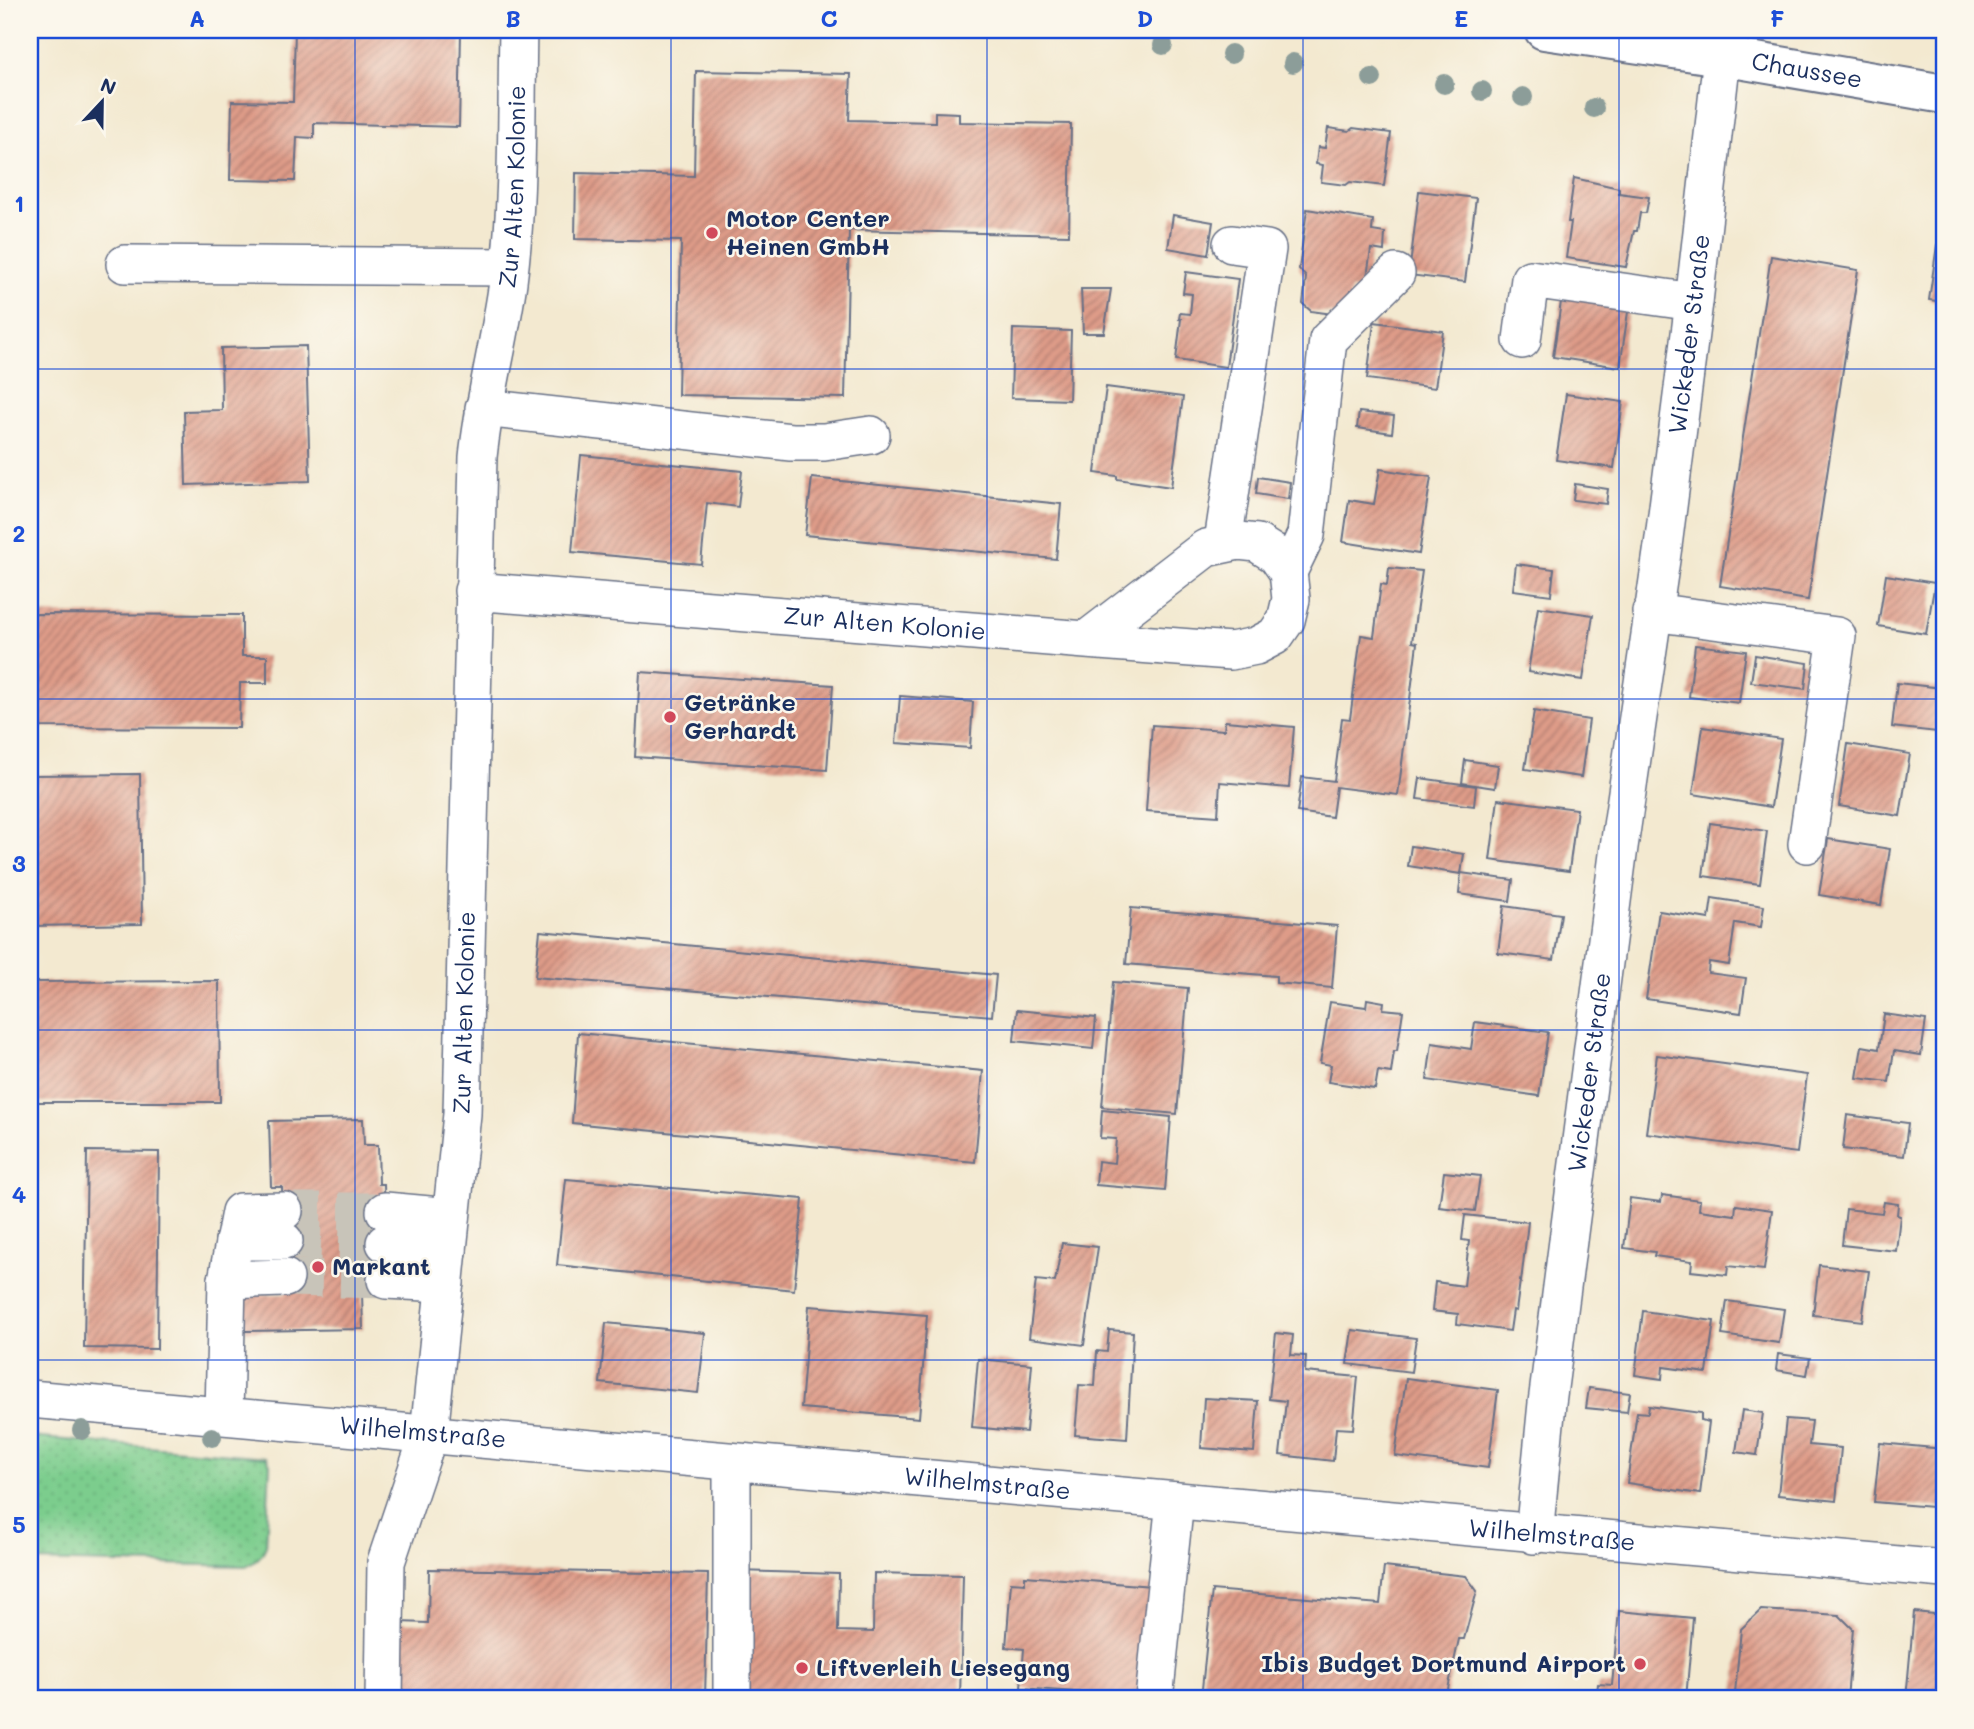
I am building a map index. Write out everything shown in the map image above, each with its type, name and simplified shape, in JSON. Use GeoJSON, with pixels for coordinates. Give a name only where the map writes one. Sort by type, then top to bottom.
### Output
{"type":"FeatureCollection","features":[{"type":"Feature","properties":{"kind":"main road","name":"Chaussee"},"geometry":{"type":"LineString","coordinates":[[1544,30],[1723,43],[1944,94]]}},
{"type":"Feature","properties":{"kind":"street","name":"Zur Alten Kolonie"},"geometry":{"type":"LineString","coordinates":[[384,1699],[386,1563],[429,1434],[462,1114],[478,457],[512,241],[518,30]]}},
{"type":"Feature","properties":{"kind":"street","name":"Wickeder Straße"},"geometry":{"type":"LineString","coordinates":[[1534,1535],[1547,1403],[1694,302],[1723,43]]}},
{"type":"Feature","properties":{"kind":"street"},"geometry":{"type":"LineString","coordinates":[[1223,542],[1267,249],[1232,244]]}},
{"type":"Feature","properties":{"kind":"street"},"geometry":{"type":"LineString","coordinates":[[125,264],[509,267]]}},
{"type":"Feature","properties":{"kind":"street"},"geometry":{"type":"LineString","coordinates":[[1086,640],[1206,548],[1223,542],[1257,543],[1276,555],[1287,572],[1306,535],[1328,340],[1396,273]]}},
{"type":"Feature","properties":{"kind":"street"},"geometry":{"type":"LineString","coordinates":[[1522,340],[1530,279],[1694,302]]}},
{"type":"Feature","properties":{"kind":"street"},"geometry":{"type":"LineString","coordinates":[[484,408],[791,442],[824,442],[870,435]]}},
{"type":"Feature","properties":{"kind":"street","name":"Zur Alten Kolonie"},"geometry":{"type":"LineString","coordinates":[[473,591],[1231,651],[1256,646],[1275,636],[1286,620],[1291,599],[1287,572]]}},
{"type":"Feature","properties":{"kind":"street"},"geometry":{"type":"LineString","coordinates":[[1651,612],[1837,636],[1807,844]]}},
{"type":"Feature","properties":{"kind":"street"},"geometry":{"type":"LineString","coordinates":[[224,1415],[227,1280],[240,1212],[284,1226]]}},
{"type":"Feature","properties":{"kind":"street"},"geometry":{"type":"LineString","coordinates":[[385,1227],[448,1250]]}},
{"type":"Feature","properties":{"kind":"street"},"geometry":{"type":"LineString","coordinates":[[386,1280],[448,1250]]}},
{"type":"Feature","properties":{"kind":"street"},"geometry":{"type":"LineString","coordinates":[[227,1280],[285,1278]]}},
{"type":"Feature","properties":{"kind":"street","name":"Wilhelmstraße"},"geometry":{"type":"LineString","coordinates":[[30,1399],[1534,1535],[1944,1569]]}},
{"type":"Feature","properties":{"kind":"street"},"geometry":{"type":"LineString","coordinates":[[732,1462],[732,1699]]}},
{"type":"Feature","properties":{"kind":"street"},"geometry":{"type":"LineString","coordinates":[[1154,1699],[1175,1501]]}},
{"type":"Feature","properties":{"kind":"green space"},"geometry":{"type":"Polygon","coordinates":[[[30,1437],[266,1457],[270,1464],[266,1546],[261,1556],[247,1566],[30,1561],[30,1437]]]}},
{"type":"Feature","properties":{"kind":"building"},"geometry":{"type":"Polygon","coordinates":[[[295,30],[461,32],[459,127],[314,123],[314,138],[297,137],[295,181],[230,180],[232,101],[293,102],[295,30]]]}},
{"type":"Feature","properties":{"kind":"building","name":"Motor Center Heinen GmbH"},"geometry":{"type":"Polygon","coordinates":[[[696,71],[851,74],[849,120],[935,122],[935,112],[959,113],[959,122],[1071,124],[1069,235],[849,230],[845,398],[678,395],[681,241],[575,239],[576,173],[694,176],[696,71]]]}},
{"type":"Feature","properties":{"kind":"building"},"geometry":{"type":"Polygon","coordinates":[[[1328,128],[1391,133],[1384,186],[1321,182],[1323,165],[1316,164],[1318,147],[1325,148],[1328,128]]]}},
{"type":"Feature","properties":{"kind":"building"},"geometry":{"type":"Polygon","coordinates":[[[1574,178],[1619,188],[1619,193],[1649,197],[1646,213],[1640,213],[1637,231],[1634,231],[1626,267],[1566,258],[1574,178]]]}},
{"type":"Feature","properties":{"kind":"building"},"geometry":{"type":"Polygon","coordinates":[[[1419,191],[1476,198],[1465,282],[1409,275],[1419,191]]]}},
{"type":"Feature","properties":{"kind":"building"},"geometry":{"type":"Polygon","coordinates":[[[1307,209],[1373,220],[1372,231],[1385,233],[1384,251],[1371,249],[1365,291],[1351,290],[1348,309],[1340,315],[1311,311],[1303,304],[1306,277],[1299,269],[1307,209]]]}},
{"type":"Feature","properties":{"kind":"building"},"geometry":{"type":"Polygon","coordinates":[[[1173,215],[1213,222],[1208,255],[1168,248],[1173,215]]]}},
{"type":"Feature","properties":{"kind":"building"},"geometry":{"type":"Polygon","coordinates":[[[1937,245],[1944,246],[1944,302],[1929,300],[1937,245]]]}},
{"type":"Feature","properties":{"kind":"building"},"geometry":{"type":"Polygon","coordinates":[[[1771,256],[1858,270],[1808,600],[1720,586],[1771,256]]]}},
{"type":"Feature","properties":{"kind":"building"},"geometry":{"type":"Polygon","coordinates":[[[1186,272],[1238,279],[1226,367],[1176,360],[1180,313],[1190,314],[1192,294],[1183,293],[1186,272]]]}},
{"type":"Feature","properties":{"kind":"building"},"geometry":{"type":"Polygon","coordinates":[[[1563,288],[1630,298],[1620,367],[1553,357],[1563,288]]]}},
{"type":"Feature","properties":{"kind":"building"},"geometry":{"type":"Polygon","coordinates":[[[1081,289],[1111,289],[1104,333],[1083,333],[1081,289]]]}},
{"type":"Feature","properties":{"kind":"building"},"geometry":{"type":"Polygon","coordinates":[[[1374,322],[1443,331],[1435,388],[1367,379],[1374,322]]]}},
{"type":"Feature","properties":{"kind":"building"},"geometry":{"type":"Polygon","coordinates":[[[1013,329],[1071,331],[1069,400],[1011,398],[1013,329]]]}},
{"type":"Feature","properties":{"kind":"building"},"geometry":{"type":"Polygon","coordinates":[[[306,346],[310,481],[186,485],[184,411],[222,410],[221,348],[306,346]]]}},
{"type":"Feature","properties":{"kind":"building"},"geometry":{"type":"Polygon","coordinates":[[[1106,387],[1183,397],[1171,487],[1095,473],[1106,387]]]}},
{"type":"Feature","properties":{"kind":"building"},"geometry":{"type":"Polygon","coordinates":[[[1566,394],[1623,402],[1614,468],[1556,460],[1566,394]]]}},
{"type":"Feature","properties":{"kind":"building"},"geometry":{"type":"Polygon","coordinates":[[[1359,412],[1394,416],[1392,433],[1357,428],[1359,412]]]}},
{"type":"Feature","properties":{"kind":"building"},"geometry":{"type":"Polygon","coordinates":[[[581,455],[742,471],[738,507],[707,503],[701,564],[572,552],[581,455]]]}},
{"type":"Feature","properties":{"kind":"building"},"geometry":{"type":"Polygon","coordinates":[[[1380,469],[1431,477],[1419,554],[1343,542],[1349,500],[1374,504],[1380,469]]]}},
{"type":"Feature","properties":{"kind":"building"},"geometry":{"type":"Polygon","coordinates":[[[1258,477],[1290,482],[1288,499],[1256,494],[1258,477]]]}},
{"type":"Feature","properties":{"kind":"building"},"geometry":{"type":"Polygon","coordinates":[[[812,478],[1061,504],[1056,559],[805,535],[812,478]]]}},
{"type":"Feature","properties":{"kind":"building"},"geometry":{"type":"Polygon","coordinates":[[[1575,484],[1608,489],[1606,504],[1573,500],[1575,484]]]}},
{"type":"Feature","properties":{"kind":"building"},"geometry":{"type":"Polygon","coordinates":[[[1516,564],[1554,569],[1551,595],[1513,590],[1516,564]]]}},
{"type":"Feature","properties":{"kind":"building"},"geometry":{"type":"Polygon","coordinates":[[[1389,568],[1422,571],[1412,642],[1417,643],[1398,795],[1336,787],[1332,817],[1297,812],[1302,777],[1334,781],[1342,718],[1350,719],[1361,635],[1374,637],[1381,584],[1387,585],[1389,568]]]}},
{"type":"Feature","properties":{"kind":"building"},"geometry":{"type":"Polygon","coordinates":[[[1886,575],[1935,583],[1926,634],[1878,626],[1886,575]]]}},
{"type":"Feature","properties":{"kind":"building"},"geometry":{"type":"Polygon","coordinates":[[[1538,607],[1593,615],[1583,680],[1528,672],[1538,607]]]}},
{"type":"Feature","properties":{"kind":"building"},"geometry":{"type":"Polygon","coordinates":[[[30,614],[242,615],[242,656],[267,656],[267,683],[240,683],[239,728],[30,727],[30,614]]]}},
{"type":"Feature","properties":{"kind":"building"},"geometry":{"type":"Polygon","coordinates":[[[1695,645],[1746,651],[1739,703],[1689,697],[1695,645]]]}},
{"type":"Feature","properties":{"kind":"building"},"geometry":{"type":"Polygon","coordinates":[[[1755,655],[1808,663],[1805,689],[1751,682],[1755,655]]]}},
{"type":"Feature","properties":{"kind":"building"},"geometry":{"type":"Polygon","coordinates":[[[640,672],[833,685],[827,770],[635,757],[640,672]]]}},
{"type":"Feature","properties":{"kind":"building"},"geometry":{"type":"Polygon","coordinates":[[[1897,683],[1942,688],[1937,732],[1892,727],[1897,683]]]}},
{"type":"Feature","properties":{"kind":"building"},"geometry":{"type":"Polygon","coordinates":[[[900,696],[973,702],[970,748],[896,743],[900,696]]]}},
{"type":"Feature","properties":{"kind":"building"},"geometry":{"type":"Polygon","coordinates":[[[1534,711],[1589,720],[1581,777],[1525,769],[1534,711]]]}},
{"type":"Feature","properties":{"kind":"building"},"geometry":{"type":"Polygon","coordinates":[[[1225,721],[1294,727],[1289,788],[1220,782],[1218,816],[1146,811],[1152,725],[1224,730],[1225,721]]]}},
{"type":"Feature","properties":{"kind":"building"},"geometry":{"type":"Polygon","coordinates":[[[1703,727],[1781,739],[1771,807],[1693,794],[1703,727]]]}},
{"type":"Feature","properties":{"kind":"building"},"geometry":{"type":"Polygon","coordinates":[[[1848,744],[1910,754],[1900,816],[1839,806],[1848,744]]]}},
{"type":"Feature","properties":{"kind":"building"},"geometry":{"type":"Polygon","coordinates":[[[1465,760],[1498,765],[1495,788],[1462,783],[1465,760]]]}},
{"type":"Feature","properties":{"kind":"building"},"geometry":{"type":"Polygon","coordinates":[[[140,774],[142,924],[31,926],[30,775],[140,774]]]}},
{"type":"Feature","properties":{"kind":"building"},"geometry":{"type":"Polygon","coordinates":[[[1420,778],[1476,786],[1474,806],[1417,799],[1420,778]]]}},
{"type":"Feature","properties":{"kind":"building"},"geometry":{"type":"Polygon","coordinates":[[[1498,799],[1577,809],[1569,871],[1490,860],[1498,799]]]}},
{"type":"Feature","properties":{"kind":"building"},"geometry":{"type":"Polygon","coordinates":[[[1710,823],[1767,831],[1760,884],[1703,876],[1710,823]]]}},
{"type":"Feature","properties":{"kind":"building"},"geometry":{"type":"Polygon","coordinates":[[[1828,839],[1890,849],[1881,905],[1819,895],[1828,839]]]}},
{"type":"Feature","properties":{"kind":"building"},"geometry":{"type":"Polygon","coordinates":[[[1411,846],[1464,854],[1461,874],[1408,866],[1411,846]]]}},
{"type":"Feature","properties":{"kind":"building"},"geometry":{"type":"Polygon","coordinates":[[[1461,873],[1513,880],[1510,901],[1459,894],[1461,873]]]}},
{"type":"Feature","properties":{"kind":"building"},"geometry":{"type":"Polygon","coordinates":[[[1712,898],[1764,906],[1761,927],[1735,923],[1729,965],[1709,962],[1708,973],[1746,978],[1741,1013],[1646,999],[1659,911],[1709,919],[1712,898]]]}},
{"type":"Feature","properties":{"kind":"building"},"geometry":{"type":"Polygon","coordinates":[[[1504,906],[1561,914],[1554,960],[1498,953],[1504,906]]]}},
{"type":"Feature","properties":{"kind":"building"},"geometry":{"type":"Polygon","coordinates":[[[1131,908],[1337,926],[1332,988],[1276,983],[1276,976],[1126,964],[1131,908]]]}},
{"type":"Feature","properties":{"kind":"building"},"geometry":{"type":"Polygon","coordinates":[[[540,931],[996,975],[992,1016],[535,977],[540,931]]]}},
{"type":"Feature","properties":{"kind":"building"},"geometry":{"type":"Polygon","coordinates":[[[219,981],[220,1102],[30,1102],[30,982],[219,981]]]}},
{"type":"Feature","properties":{"kind":"building"},"geometry":{"type":"Polygon","coordinates":[[[1113,982],[1188,988],[1177,1114],[1102,1107],[1113,982]]]}},
{"type":"Feature","properties":{"kind":"building"},"geometry":{"type":"Polygon","coordinates":[[[1367,999],[1384,1002],[1383,1009],[1403,1011],[1391,1073],[1378,1071],[1375,1089],[1328,1082],[1331,1065],[1320,1063],[1330,1002],[1366,1007],[1367,999]]]}},
{"type":"Feature","properties":{"kind":"building"},"geometry":{"type":"Polygon","coordinates":[[[1017,1010],[1096,1018],[1093,1049],[1014,1041],[1017,1010]]]}},
{"type":"Feature","properties":{"kind":"building"},"geometry":{"type":"Polygon","coordinates":[[[1884,1014],[1926,1020],[1921,1055],[1894,1051],[1889,1082],[1857,1078],[1862,1046],[1879,1049],[1884,1014]]]}},
{"type":"Feature","properties":{"kind":"building"},"geometry":{"type":"Polygon","coordinates":[[[1475,1022],[1548,1032],[1539,1096],[1427,1080],[1432,1043],[1471,1049],[1475,1022]]]}},
{"type":"Feature","properties":{"kind":"building"},"geometry":{"type":"Polygon","coordinates":[[[578,1033],[983,1071],[975,1162],[572,1123],[578,1033]]]}},
{"type":"Feature","properties":{"kind":"building"},"geometry":{"type":"Polygon","coordinates":[[[1657,1055],[1807,1075],[1797,1153],[1646,1133],[1657,1055]]]}},
{"type":"Feature","properties":{"kind":"building"},"geometry":{"type":"Polygon","coordinates":[[[1102,1110],[1171,1117],[1165,1191],[1096,1185],[1098,1161],[1114,1163],[1116,1139],[1100,1138],[1102,1110]]]}},
{"type":"Feature","properties":{"kind":"building"},"geometry":{"type":"Polygon","coordinates":[[[1847,1115],[1908,1123],[1904,1156],[1843,1149],[1847,1115]]]}},
{"type":"Feature","properties":{"kind":"building"},"geometry":{"type":"Polygon","coordinates":[[[363,1119],[364,1145],[378,1145],[379,1184],[384,1184],[387,1291],[362,1292],[363,1329],[245,1331],[245,1294],[286,1294],[282,1187],[271,1187],[269,1121],[363,1119]]]}},
{"type":"Feature","properties":{"kind":"building"},"geometry":{"type":"Polygon","coordinates":[[[87,1151],[159,1152],[157,1349],[84,1348],[87,1151]]]}},
{"type":"Feature","properties":{"kind":"building"},"geometry":{"type":"Polygon","coordinates":[[[1444,1172],[1480,1176],[1475,1211],[1439,1207],[1444,1172]]]}},
{"type":"Feature","properties":{"kind":"building"},"geometry":{"type":"Polygon","coordinates":[[[566,1179],[803,1199],[794,1290],[557,1265],[566,1179]]]}},
{"type":"Feature","properties":{"kind":"building"},"geometry":{"type":"Polygon","coordinates":[[[1662,1195],[1700,1200],[1699,1210],[1735,1215],[1736,1205],[1772,1210],[1764,1270],[1728,1266],[1727,1275],[1691,1271],[1692,1261],[1654,1256],[1655,1252],[1624,1248],[1630,1198],[1661,1202],[1662,1195]]]}},
{"type":"Feature","properties":{"kind":"building"},"geometry":{"type":"Polygon","coordinates":[[[1884,1202],[1898,1204],[1897,1215],[1900,1216],[1896,1251],[1842,1245],[1846,1209],[1882,1213],[1884,1202]]]}},
{"type":"Feature","properties":{"kind":"building"},"geometry":{"type":"Polygon","coordinates":[[[1465,1215],[1528,1222],[1521,1282],[1510,1331],[1457,1324],[1458,1314],[1432,1311],[1435,1282],[1464,1286],[1469,1241],[1462,1240],[1465,1215]]]}},
{"type":"Feature","properties":{"kind":"building"},"geometry":{"type":"Polygon","coordinates":[[[1062,1243],[1098,1247],[1084,1345],[1029,1338],[1036,1280],[1055,1282],[1062,1243]]]}},
{"type":"Feature","properties":{"kind":"building"},"geometry":{"type":"Polygon","coordinates":[[[1819,1265],[1869,1271],[1862,1321],[1813,1315],[1819,1265]]]}},
{"type":"Feature","properties":{"kind":"building"},"geometry":{"type":"Polygon","coordinates":[[[1727,1301],[1784,1309],[1779,1343],[1722,1335],[1727,1301]]]}},
{"type":"Feature","properties":{"kind":"building"},"geometry":{"type":"Polygon","coordinates":[[[809,1306],[927,1315],[919,1418],[801,1408],[809,1306]]]}},
{"type":"Feature","properties":{"kind":"building"},"geometry":{"type":"Polygon","coordinates":[[[1643,1311],[1714,1321],[1707,1373],[1663,1367],[1662,1379],[1635,1375],[1643,1311]]]}},
{"type":"Feature","properties":{"kind":"building"},"geometry":{"type":"Polygon","coordinates":[[[606,1323],[705,1333],[698,1393],[600,1383],[606,1323]]]}},
{"type":"Feature","properties":{"kind":"building"},"geometry":{"type":"Polygon","coordinates":[[[1109,1330],[1133,1332],[1127,1439],[1075,1435],[1079,1385],[1095,1386],[1097,1351],[1107,1352],[1109,1330]]]}},
{"type":"Feature","properties":{"kind":"building"},"geometry":{"type":"Polygon","coordinates":[[[1352,1330],[1416,1338],[1411,1372],[1347,1364],[1352,1330]]]}},
{"type":"Feature","properties":{"kind":"building"},"geometry":{"type":"Polygon","coordinates":[[[1276,1333],[1293,1335],[1291,1355],[1306,1356],[1305,1372],[1358,1377],[1353,1429],[1336,1428],[1333,1461],[1280,1455],[1286,1401],[1269,1399],[1276,1333]]]}},
{"type":"Feature","properties":{"kind":"building"},"geometry":{"type":"Polygon","coordinates":[[[1778,1354],[1810,1358],[1807,1375],[1776,1370],[1778,1354]]]}},
{"type":"Feature","properties":{"kind":"building"},"geometry":{"type":"Polygon","coordinates":[[[978,1359],[1032,1364],[1026,1432],[972,1427],[978,1359]]]}},
{"type":"Feature","properties":{"kind":"building"},"geometry":{"type":"Polygon","coordinates":[[[1406,1378],[1498,1390],[1488,1468],[1395,1456],[1406,1378]]]}},
{"type":"Feature","properties":{"kind":"building"},"geometry":{"type":"Polygon","coordinates":[[[1589,1388],[1630,1393],[1627,1412],[1586,1408],[1589,1388]]]}},
{"type":"Feature","properties":{"kind":"building"},"geometry":{"type":"Polygon","coordinates":[[[1204,1398],[1258,1401],[1254,1452],[1201,1448],[1204,1398]]]}},
{"type":"Feature","properties":{"kind":"building"},"geometry":{"type":"Polygon","coordinates":[[[1649,1406],[1701,1413],[1701,1420],[1709,1422],[1700,1494],[1627,1483],[1637,1412],[1648,1413],[1649,1406]]]}},
{"type":"Feature","properties":{"kind":"building"},"geometry":{"type":"Polygon","coordinates":[[[1742,1410],[1763,1413],[1757,1455],[1736,1452],[1742,1410]]]}},
{"type":"Feature","properties":{"kind":"building"},"geometry":{"type":"Polygon","coordinates":[[[1786,1419],[1812,1421],[1809,1445],[1841,1448],[1836,1501],[1778,1495],[1786,1419]]]}},
{"type":"Feature","properties":{"kind":"building"},"geometry":{"type":"Polygon","coordinates":[[[1880,1443],[1944,1449],[1944,1508],[1874,1502],[1880,1443]]]}},
{"type":"Feature","properties":{"kind":"building"},"geometry":{"type":"Polygon","coordinates":[[[1384,1567],[1466,1576],[1477,1591],[1464,1639],[1459,1639],[1446,1698],[1201,1699],[1212,1590],[1380,1604],[1384,1567]]]}},
{"type":"Feature","properties":{"kind":"building"},"geometry":{"type":"Polygon","coordinates":[[[429,1569],[708,1574],[705,1699],[397,1699],[398,1622],[428,1623],[429,1569]]]}},
{"type":"Feature","properties":{"kind":"building"},"geometry":{"type":"Polygon","coordinates":[[[738,1571],[839,1574],[838,1631],[873,1632],[874,1573],[963,1575],[960,1699],[743,1699],[738,1571]]]}},
{"type":"Feature","properties":{"kind":"building"},"geometry":{"type":"Polygon","coordinates":[[[1025,1576],[1152,1586],[1144,1697],[1021,1688],[1024,1649],[1006,1647],[1011,1582],[1025,1583],[1025,1576]]]}},
{"type":"Feature","properties":{"kind":"building"},"geometry":{"type":"Polygon","coordinates":[[[1761,1610],[1839,1615],[1853,1629],[1847,1699],[1740,1699],[1735,1693],[1741,1629],[1761,1610]]]}},
{"type":"Feature","properties":{"kind":"building"},"geometry":{"type":"Polygon","coordinates":[[[1619,1611],[1693,1618],[1686,1699],[1596,1699],[1598,1684],[1612,1685],[1619,1611]]]}},
{"type":"Feature","properties":{"kind":"building"},"geometry":{"type":"Polygon","coordinates":[[[1914,1612],[1944,1615],[1944,1699],[1906,1699],[1914,1612]]]}},
{"type":"Feature","properties":{"kind":"tunnel"},"geometry":{"type":"LineString","coordinates":[[284,1211],[385,1211]]}},
{"type":"Feature","properties":{"kind":"tunnel"},"geometry":{"type":"LineString","coordinates":[[284,1241],[385,1243]]}},
{"type":"Feature","properties":{"kind":"tunnel"},"geometry":{"type":"LineString","coordinates":[[285,1278],[386,1280]]}},
{"type":"Feature","properties":{"kind":"place","name":"Motor Center Heinen GmbH"},"geometry":{"type":"Point","coordinates":[712,233]}},
{"type":"Feature","properties":{"kind":"place","name":"Getränke Gerhardt"},"geometry":{"type":"Point","coordinates":[670,717]}},
{"type":"Feature","properties":{"kind":"place","name":"Markant"},"geometry":{"type":"Point","coordinates":[318,1267]}},
{"type":"Feature","properties":{"kind":"place","name":"Ibis Budget Dortmund Airport"},"geometry":{"type":"Point","coordinates":[1640,1664]}},
{"type":"Feature","properties":{"kind":"place","name":"Liftverleih Liesegang"},"geometry":{"type":"Point","coordinates":[802,1668]}}]}
